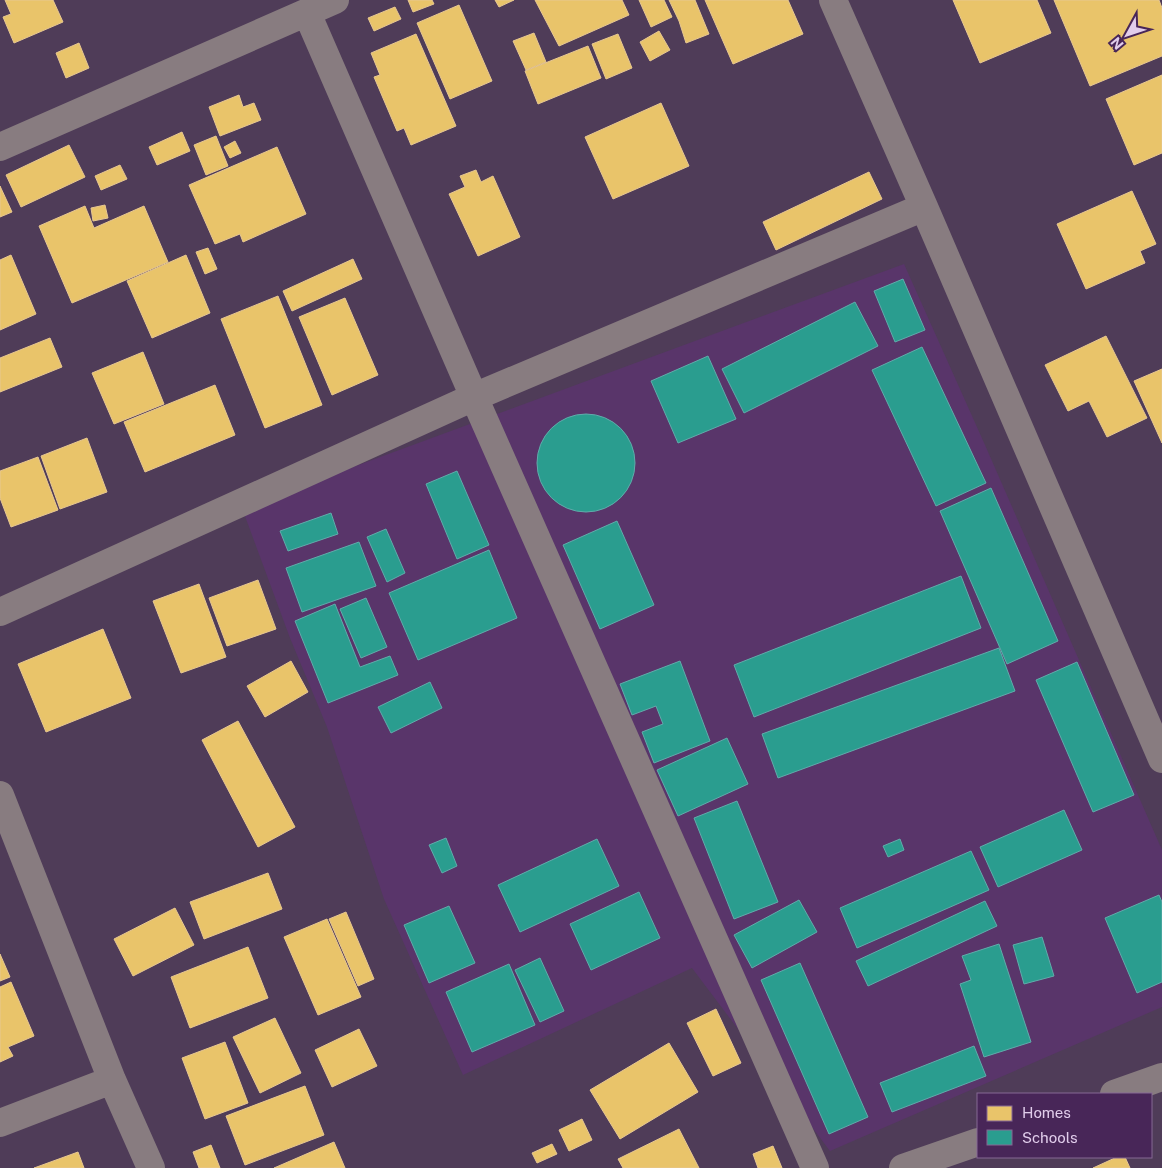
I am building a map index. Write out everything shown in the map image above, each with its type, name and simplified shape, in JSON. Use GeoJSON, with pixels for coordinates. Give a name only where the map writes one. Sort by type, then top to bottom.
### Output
{"type":"FeatureCollection","features":[{"type":"Feature","properties":{"kind":"street"},"geometry":{"type":"LineString","coordinates":[[0,147],[335,0]]}},
{"type":"Feature","properties":{"kind":"street"},"geometry":{"type":"LineString","coordinates":[[833,0],[1162,759]]}},
{"type":"Feature","properties":{"kind":"street"},"geometry":{"type":"LineString","coordinates":[[307,13],[474,397],[815,1168]]}},
{"type":"Feature","properties":{"kind":"street"},"geometry":{"type":"LineString","coordinates":[[0,612],[474,397],[924,207]]}},
{"type":"Feature","properties":{"kind":"street"},"geometry":{"type":"LineString","coordinates":[[0,795],[112,1080],[151,1168]]}},
{"type":"Feature","properties":{"kind":"street"},"geometry":{"type":"LineString","coordinates":[[1117,1093],[1162,1077]]}},
{"type":"Feature","properties":{"kind":"street"},"geometry":{"type":"LineString","coordinates":[[0,1123],[112,1080]]}},
{"type":"Feature","properties":{"kind":"street"},"geometry":{"type":"LineString","coordinates":[[904,1168],[977,1142]]}},
{"type":"Feature","properties":{"kind":"shaded area"},"geometry":{"type":"Polygon","coordinates":[[[904,264],[1162,850],[1162,1007],[830,1151],[692,968],[463,1075],[384,899],[327,727],[290,638],[242,508],[904,264]]]}},
{"type":"Feature","properties":{"kind":"building: Homes"},"geometry":{"type":"Polygon","coordinates":[[[5,0],[53,0],[63,22],[14,43],[3,17],[11,14],[5,0]]]}},
{"type":"Feature","properties":{"kind":"building: Homes"},"geometry":{"type":"Polygon","coordinates":[[[408,0],[432,0],[434,4],[413,12],[408,0]]]}},
{"type":"Feature","properties":{"kind":"building: Homes"},"geometry":{"type":"Polygon","coordinates":[[[495,0],[514,0],[499,7],[495,0]]]}},
{"type":"Feature","properties":{"kind":"building: Homes"},"geometry":{"type":"Polygon","coordinates":[[[535,0],[622,0],[629,15],[559,46],[535,0]]]}},
{"type":"Feature","properties":{"kind":"building: Homes"},"geometry":{"type":"Polygon","coordinates":[[[639,0],[664,0],[672,17],[651,27],[639,0]]]}},
{"type":"Feature","properties":{"kind":"building: Homes"},"geometry":{"type":"Polygon","coordinates":[[[669,0],[695,0],[709,34],[686,43],[679,21],[669,0]]]}},
{"type":"Feature","properties":{"kind":"building: Homes"},"geometry":{"type":"Polygon","coordinates":[[[705,0],[788,0],[803,34],[733,64],[705,0]]]}},
{"type":"Feature","properties":{"kind":"building: Homes"},"geometry":{"type":"Polygon","coordinates":[[[953,0],[1037,0],[1051,33],[980,63],[953,0]]]}},
{"type":"Feature","properties":{"kind":"building: Homes"},"geometry":{"type":"Polygon","coordinates":[[[1054,0],[1159,0],[1162,8],[1162,56],[1090,86],[1054,0]]]}},
{"type":"Feature","properties":{"kind":"building: Homes"},"geometry":{"type":"Polygon","coordinates":[[[459,5],[492,81],[450,99],[417,23],[459,5]]]}},
{"type":"Feature","properties":{"kind":"building: Homes"},"geometry":{"type":"Polygon","coordinates":[[[395,7],[401,19],[374,31],[368,18],[395,7]]]}},
{"type":"Feature","properties":{"kind":"building: Homes"},"geometry":{"type":"Polygon","coordinates":[[[659,31],[670,50],[650,61],[640,42],[659,31]]]}},
{"type":"Feature","properties":{"kind":"building: Homes"},"geometry":{"type":"Polygon","coordinates":[[[534,33],[546,62],[526,70],[513,41],[534,33]]]}},
{"type":"Feature","properties":{"kind":"building: Homes"},"geometry":{"type":"Polygon","coordinates":[[[416,34],[456,126],[411,145],[404,128],[397,131],[374,77],[380,75],[371,53],[416,34]]]}},
{"type":"Feature","properties":{"kind":"building: Homes"},"geometry":{"type":"Polygon","coordinates":[[[618,34],[632,68],[606,79],[592,44],[618,34]]]}},
{"type":"Feature","properties":{"kind":"building: Homes"},"geometry":{"type":"Polygon","coordinates":[[[79,43],[89,68],[66,78],[56,53],[79,43]]]}},
{"type":"Feature","properties":{"kind":"building: Homes"},"geometry":{"type":"Polygon","coordinates":[[[588,46],[601,78],[538,104],[525,71],[588,46]]]}},
{"type":"Feature","properties":{"kind":"building: Homes"},"geometry":{"type":"Polygon","coordinates":[[[1162,75],[1162,153],[1134,165],[1106,99],[1162,75]]]}},
{"type":"Feature","properties":{"kind":"building: Homes"},"geometry":{"type":"Polygon","coordinates":[[[239,95],[243,107],[254,103],[261,120],[220,136],[209,107],[239,95]]]}},
{"type":"Feature","properties":{"kind":"building: Homes"},"geometry":{"type":"Polygon","coordinates":[[[661,103],[689,166],[613,199],[585,137],[661,103]]]}},
{"type":"Feature","properties":{"kind":"building: Homes"},"geometry":{"type":"Polygon","coordinates":[[[182,132],[190,151],[157,165],[149,147],[182,132]]]}},
{"type":"Feature","properties":{"kind":"building: Homes"},"geometry":{"type":"Polygon","coordinates":[[[216,136],[228,166],[206,175],[194,145],[216,136]]]}},
{"type":"Feature","properties":{"kind":"building: Homes"},"geometry":{"type":"Polygon","coordinates":[[[235,141],[241,153],[230,158],[224,147],[235,141]]]}},
{"type":"Feature","properties":{"kind":"building: Homes"},"geometry":{"type":"Polygon","coordinates":[[[69,145],[85,177],[21,207],[6,175],[69,145]]]}},
{"type":"Feature","properties":{"kind":"building: Homes"},"geometry":{"type":"Polygon","coordinates":[[[277,147],[306,214],[243,242],[240,234],[215,244],[189,185],[277,147]]]}},
{"type":"Feature","properties":{"kind":"building: Homes"},"geometry":{"type":"Polygon","coordinates":[[[120,165],[127,179],[101,190],[95,176],[120,165]]]}},
{"type":"Feature","properties":{"kind":"building: Homes"},"geometry":{"type":"Polygon","coordinates":[[[476,170],[481,182],[493,176],[520,237],[478,256],[449,194],[465,187],[460,176],[476,170]]]}},
{"type":"Feature","properties":{"kind":"building: Homes"},"geometry":{"type":"Polygon","coordinates":[[[869,172],[882,199],[776,250],[763,222],[869,172]]]}},
{"type":"Feature","properties":{"kind":"building: Homes"},"geometry":{"type":"Polygon","coordinates":[[[0,186],[12,212],[0,217],[0,186]]]}},
{"type":"Feature","properties":{"kind":"building: Homes"},"geometry":{"type":"Polygon","coordinates":[[[1132,191],[1156,244],[1140,251],[1145,263],[1086,289],[1057,224],[1132,191]]]}},
{"type":"Feature","properties":{"kind":"building: Homes"},"geometry":{"type":"Polygon","coordinates":[[[105,205],[108,218],[93,221],[91,208],[105,205]]]}},
{"type":"Feature","properties":{"kind":"building: Homes"},"geometry":{"type":"Polygon","coordinates":[[[85,206],[94,228],[144,206],[168,262],[72,303],[39,226],[85,206]]]}},
{"type":"Feature","properties":{"kind":"building: Homes"},"geometry":{"type":"Polygon","coordinates":[[[208,248],[217,269],[205,274],[196,252],[208,248]]]}},
{"type":"Feature","properties":{"kind":"building: Homes"},"geometry":{"type":"Polygon","coordinates":[[[11,255],[36,314],[0,330],[0,260],[11,255]]]}},
{"type":"Feature","properties":{"kind":"building: Homes"},"geometry":{"type":"Polygon","coordinates":[[[186,255],[210,313],[152,338],[127,281],[186,255]]]}},
{"type":"Feature","properties":{"kind":"building: Homes"},"geometry":{"type":"Polygon","coordinates":[[[353,259],[362,279],[292,311],[283,291],[353,259]]]}},
{"type":"Feature","properties":{"kind":"building: Homes"},"geometry":{"type":"Polygon","coordinates":[[[278,296],[322,405],[265,428],[221,319],[278,296]]]}},
{"type":"Feature","properties":{"kind":"building: Homes"},"geometry":{"type":"Polygon","coordinates":[[[345,298],[378,375],[332,395],[299,317],[345,298]]]}},
{"type":"Feature","properties":{"kind":"building: Homes"},"geometry":{"type":"Polygon","coordinates":[[[1106,336],[1147,418],[1107,437],[1089,401],[1068,411],[1045,365],[1106,336]]]}},
{"type":"Feature","properties":{"kind":"building: Homes"},"geometry":{"type":"Polygon","coordinates":[[[50,338],[62,367],[0,392],[0,358],[50,338]]]}},
{"type":"Feature","properties":{"kind":"building: Homes"},"geometry":{"type":"Polygon","coordinates":[[[143,352],[164,404],[114,424],[92,373],[143,352]]]}},
{"type":"Feature","properties":{"kind":"building: Homes"},"geometry":{"type":"Polygon","coordinates":[[[1162,369],[1162,443],[1134,381],[1162,369]]]}},
{"type":"Feature","properties":{"kind":"building: Homes"},"geometry":{"type":"Polygon","coordinates":[[[215,385],[235,435],[145,472],[124,422],[215,385]]]}},
{"type":"Feature","properties":{"kind":"building: Homes"},"geometry":{"type":"Polygon","coordinates":[[[87,438],[107,492],[60,509],[41,456],[87,438]]]}},
{"type":"Feature","properties":{"kind":"building: Homes"},"geometry":{"type":"Polygon","coordinates":[[[38,457],[58,510],[11,527],[0,498],[0,471],[38,457]]]}},
{"type":"Feature","properties":{"kind":"building: Homes"},"geometry":{"type":"Polygon","coordinates":[[[258,580],[276,629],[227,646],[209,598],[258,580]]]}},
{"type":"Feature","properties":{"kind":"building: Homes"},"geometry":{"type":"Polygon","coordinates":[[[199,584],[226,657],[181,673],[153,601],[199,584]]]}},
{"type":"Feature","properties":{"kind":"building: Homes"},"geometry":{"type":"Polygon","coordinates":[[[103,629],[131,698],[46,732],[18,664],[103,629]]]}},
{"type":"Feature","properties":{"kind":"building: Homes"},"geometry":{"type":"Polygon","coordinates":[[[291,661],[308,692],[265,717],[247,686],[291,661]]]}},
{"type":"Feature","properties":{"kind":"building: Homes"},"geometry":{"type":"Polygon","coordinates":[[[238,721],[295,827],[258,847],[202,740],[238,721]]]}},
{"type":"Feature","properties":{"kind":"building: Homes"},"geometry":{"type":"Polygon","coordinates":[[[268,873],[282,909],[204,939],[190,902],[268,873]]]}},
{"type":"Feature","properties":{"kind":"building: Homes"},"geometry":{"type":"Polygon","coordinates":[[[175,908],[194,945],[133,976],[114,939],[175,908]]]}},
{"type":"Feature","properties":{"kind":"building: Homes"},"geometry":{"type":"Polygon","coordinates":[[[346,912],[374,979],[358,986],[329,919],[346,912]]]}},
{"type":"Feature","properties":{"kind":"building: Homes"},"geometry":{"type":"Polygon","coordinates":[[[327,919],[361,997],[318,1015],[284,937],[327,919]]]}},
{"type":"Feature","properties":{"kind":"building: Homes"},"geometry":{"type":"Polygon","coordinates":[[[248,947],[268,998],[190,1028],[171,977],[248,947]]]}},
{"type":"Feature","properties":{"kind":"building: Homes"},"geometry":{"type":"Polygon","coordinates":[[[0,954],[10,977],[0,981],[0,954]]]}},
{"type":"Feature","properties":{"kind":"building: Homes"},"geometry":{"type":"Polygon","coordinates":[[[11,982],[34,1036],[8,1047],[13,1056],[0,1062],[0,987],[11,982]]]}},
{"type":"Feature","properties":{"kind":"building: Homes"},"geometry":{"type":"Polygon","coordinates":[[[716,1009],[741,1063],[713,1076],[687,1023],[716,1009]]]}},
{"type":"Feature","properties":{"kind":"building: Homes"},"geometry":{"type":"Polygon","coordinates":[[[275,1018],[301,1073],[260,1093],[233,1037],[275,1018]]]}},
{"type":"Feature","properties":{"kind":"building: Homes"},"geometry":{"type":"Polygon","coordinates":[[[359,1029],[377,1066],[332,1087],[315,1050],[359,1029]]]}},
{"type":"Feature","properties":{"kind":"building: Homes"},"geometry":{"type":"Polygon","coordinates":[[[225,1042],[248,1103],[205,1119],[182,1058],[225,1042]]]}},
{"type":"Feature","properties":{"kind":"building: Homes"},"geometry":{"type":"Polygon","coordinates":[[[669,1043],[698,1092],[620,1139],[590,1090],[669,1043]]]}},
{"type":"Feature","properties":{"kind":"building: Homes"},"geometry":{"type":"Polygon","coordinates":[[[305,1086],[324,1135],[245,1165],[226,1116],[305,1086]]]}},
{"type":"Feature","properties":{"kind":"building: Homes"},"geometry":{"type":"Polygon","coordinates":[[[582,1119],[592,1140],[569,1151],[559,1130],[582,1119]]]}},
{"type":"Feature","properties":{"kind":"building: Homes"},"geometry":{"type":"Polygon","coordinates":[[[679,1129],[699,1168],[623,1168],[618,1159],[679,1129]]]}},
{"type":"Feature","properties":{"kind":"building: Homes"},"geometry":{"type":"Polygon","coordinates":[[[334,1142],[345,1168],[274,1168],[334,1142]]]}},
{"type":"Feature","properties":{"kind":"building: Homes"},"geometry":{"type":"Polygon","coordinates":[[[552,1144],[557,1154],[537,1163],[532,1153],[552,1144]]]}},
{"type":"Feature","properties":{"kind":"building: Homes"},"geometry":{"type":"Polygon","coordinates":[[[211,1145],[220,1168],[199,1168],[193,1152],[211,1145]]]}},
{"type":"Feature","properties":{"kind":"building: Homes"},"geometry":{"type":"Polygon","coordinates":[[[773,1146],[782,1168],[758,1168],[753,1154],[773,1146]]]}},
{"type":"Feature","properties":{"kind":"building: Homes"},"geometry":{"type":"Polygon","coordinates":[[[78,1152],[84,1168],[34,1168],[78,1152]]]}},
{"type":"Feature","properties":{"kind":"building: Homes"},"geometry":{"type":"Polygon","coordinates":[[[1115,1158],[1125,1158],[1130,1168],[1093,1168],[1115,1158]]]}},
{"type":"Feature","properties":{"kind":"building: Schools"},"geometry":{"type":"Polygon","coordinates":[[[903,279],[925,330],[895,342],[874,291],[903,279]]]}},
{"type":"Feature","properties":{"kind":"building: Schools"},"geometry":{"type":"Polygon","coordinates":[[[855,302],[878,346],[744,413],[722,369],[855,302]]]}},
{"type":"Feature","properties":{"kind":"building: Schools"},"geometry":{"type":"Polygon","coordinates":[[[922,347],[986,483],[936,506],[872,370],[922,347]]]}},
{"type":"Feature","properties":{"kind":"building: Schools"},"geometry":{"type":"Polygon","coordinates":[[[708,356],[736,419],[678,443],[651,381],[708,356]]]}},
{"type":"Feature","properties":{"kind":"building: Schools"},"geometry":{"type":"Polygon","coordinates":[[[586,414],[605,418],[620,429],[631,444],[635,463],[631,482],[620,497],[605,508],[586,512],[567,508],[552,497],[541,482],[537,463],[541,444],[552,429],[567,418],[586,414]]]}},
{"type":"Feature","properties":{"kind":"building: Schools"},"geometry":{"type":"Polygon","coordinates":[[[457,471],[489,545],[457,559],[426,484],[457,471]]]}},
{"type":"Feature","properties":{"kind":"building: Schools"},"geometry":{"type":"Polygon","coordinates":[[[991,488],[1058,641],[1007,664],[940,511],[991,488]]]}},
{"type":"Feature","properties":{"kind":"building: Schools"},"geometry":{"type":"Polygon","coordinates":[[[331,513],[338,534],[288,551],[280,531],[331,513]]]}},
{"type":"Feature","properties":{"kind":"building: Schools"},"geometry":{"type":"Polygon","coordinates":[[[617,521],[654,605],[600,629],[563,545],[617,521]]]}},
{"type":"Feature","properties":{"kind":"building: Schools"},"geometry":{"type":"Polygon","coordinates":[[[386,529],[405,573],[387,582],[367,537],[386,529]]]}},
{"type":"Feature","properties":{"kind":"building: Schools"},"geometry":{"type":"Polygon","coordinates":[[[359,542],[376,586],[302,612],[286,568],[359,542]]]}},
{"type":"Feature","properties":{"kind":"building: Schools"},"geometry":{"type":"Polygon","coordinates":[[[489,550],[517,618],[418,660],[389,593],[489,550]]]}},
{"type":"Feature","properties":{"kind":"building: Schools"},"geometry":{"type":"Polygon","coordinates":[[[961,576],[981,628],[754,717],[734,665],[961,576]]]}},
{"type":"Feature","properties":{"kind":"building: Schools"},"geometry":{"type":"Polygon","coordinates":[[[366,598],[387,647],[361,658],[340,609],[366,598]]]}},
{"type":"Feature","properties":{"kind":"building: Schools"},"geometry":{"type":"Polygon","coordinates":[[[335,604],[360,667],[390,656],[398,675],[328,703],[295,621],[335,604]]]}},
{"type":"Feature","properties":{"kind":"building: Schools"},"geometry":{"type":"Polygon","coordinates":[[[999,648],[1015,691],[778,778],[762,734],[999,648]]]}},
{"type":"Feature","properties":{"kind":"building: Schools"},"geometry":{"type":"Polygon","coordinates":[[[680,661],[710,741],[654,763],[642,732],[663,724],[656,706],[632,715],[620,684],[680,661]]]}},
{"type":"Feature","properties":{"kind":"building: Schools"},"geometry":{"type":"Polygon","coordinates":[[[1077,662],[1134,795],[1093,812],[1036,680],[1077,662]]]}},
{"type":"Feature","properties":{"kind":"building: Schools"},"geometry":{"type":"Polygon","coordinates":[[[430,682],[442,708],[391,733],[378,707],[430,682]]]}},
{"type":"Feature","properties":{"kind":"building: Schools"},"geometry":{"type":"Polygon","coordinates":[[[727,738],[748,784],[678,816],[657,770],[727,738]]]}},
{"type":"Feature","properties":{"kind":"building: Schools"},"geometry":{"type":"Polygon","coordinates":[[[737,801],[778,902],[734,919],[694,818],[737,801]]]}},
{"type":"Feature","properties":{"kind":"building: Schools"},"geometry":{"type":"Polygon","coordinates":[[[1064,810],[1082,850],[998,887],[980,847],[1064,810]]]}},
{"type":"Feature","properties":{"kind":"building: Schools"},"geometry":{"type":"Polygon","coordinates":[[[446,838],[457,866],[442,873],[429,845],[446,838]]]}},
{"type":"Feature","properties":{"kind":"building: Schools"},"geometry":{"type":"Polygon","coordinates":[[[597,839],[619,886],[520,932],[498,885],[597,839]]]}},
{"type":"Feature","properties":{"kind":"building: Schools"},"geometry":{"type":"Polygon","coordinates":[[[900,839],[904,850],[888,857],[883,846],[900,839]]]}},
{"type":"Feature","properties":{"kind":"building: Schools"},"geometry":{"type":"Polygon","coordinates":[[[971,851],[989,890],[857,948],[840,908],[971,851]]]}},
{"type":"Feature","properties":{"kind":"building: Schools"},"geometry":{"type":"Polygon","coordinates":[[[639,892],[660,938],[591,970],[570,924],[639,892]]]}},
{"type":"Feature","properties":{"kind":"building: Schools"},"geometry":{"type":"Polygon","coordinates":[[[1159,895],[1162,902],[1162,982],[1137,993],[1105,918],[1159,895]]]}},
{"type":"Feature","properties":{"kind":"building: Schools"},"geometry":{"type":"Polygon","coordinates":[[[799,900],[817,932],[752,968],[734,935],[799,900]]]}},
{"type":"Feature","properties":{"kind":"building: Schools"},"geometry":{"type":"Polygon","coordinates":[[[985,901],[997,926],[868,986],[856,961],[985,901]]]}},
{"type":"Feature","properties":{"kind":"building: Schools"},"geometry":{"type":"Polygon","coordinates":[[[449,906],[475,963],[429,983],[404,925],[449,906]]]}},
{"type":"Feature","properties":{"kind":"building: Schools"},"geometry":{"type":"Polygon","coordinates":[[[1042,937],[1054,976],[1024,984],[1013,945],[1042,937]]]}},
{"type":"Feature","properties":{"kind":"building: Schools"},"geometry":{"type":"Polygon","coordinates":[[[999,944],[1031,1042],[984,1057],[960,984],[971,980],[962,956],[999,944]]]}},
{"type":"Feature","properties":{"kind":"building: Schools"},"geometry":{"type":"Polygon","coordinates":[[[540,958],[564,1011],[540,1022],[515,970],[540,958]]]}},
{"type":"Feature","properties":{"kind":"building: Schools"},"geometry":{"type":"Polygon","coordinates":[[[800,963],[868,1117],[829,1134],[761,980],[800,963]]]}},
{"type":"Feature","properties":{"kind":"building: Schools"},"geometry":{"type":"Polygon","coordinates":[[[509,964],[535,1025],[472,1052],[446,992],[509,964]]]}},
{"type":"Feature","properties":{"kind":"building: Schools"},"geometry":{"type":"Polygon","coordinates":[[[974,1046],[986,1076],[892,1112],[880,1083],[974,1046]]]}}]}
